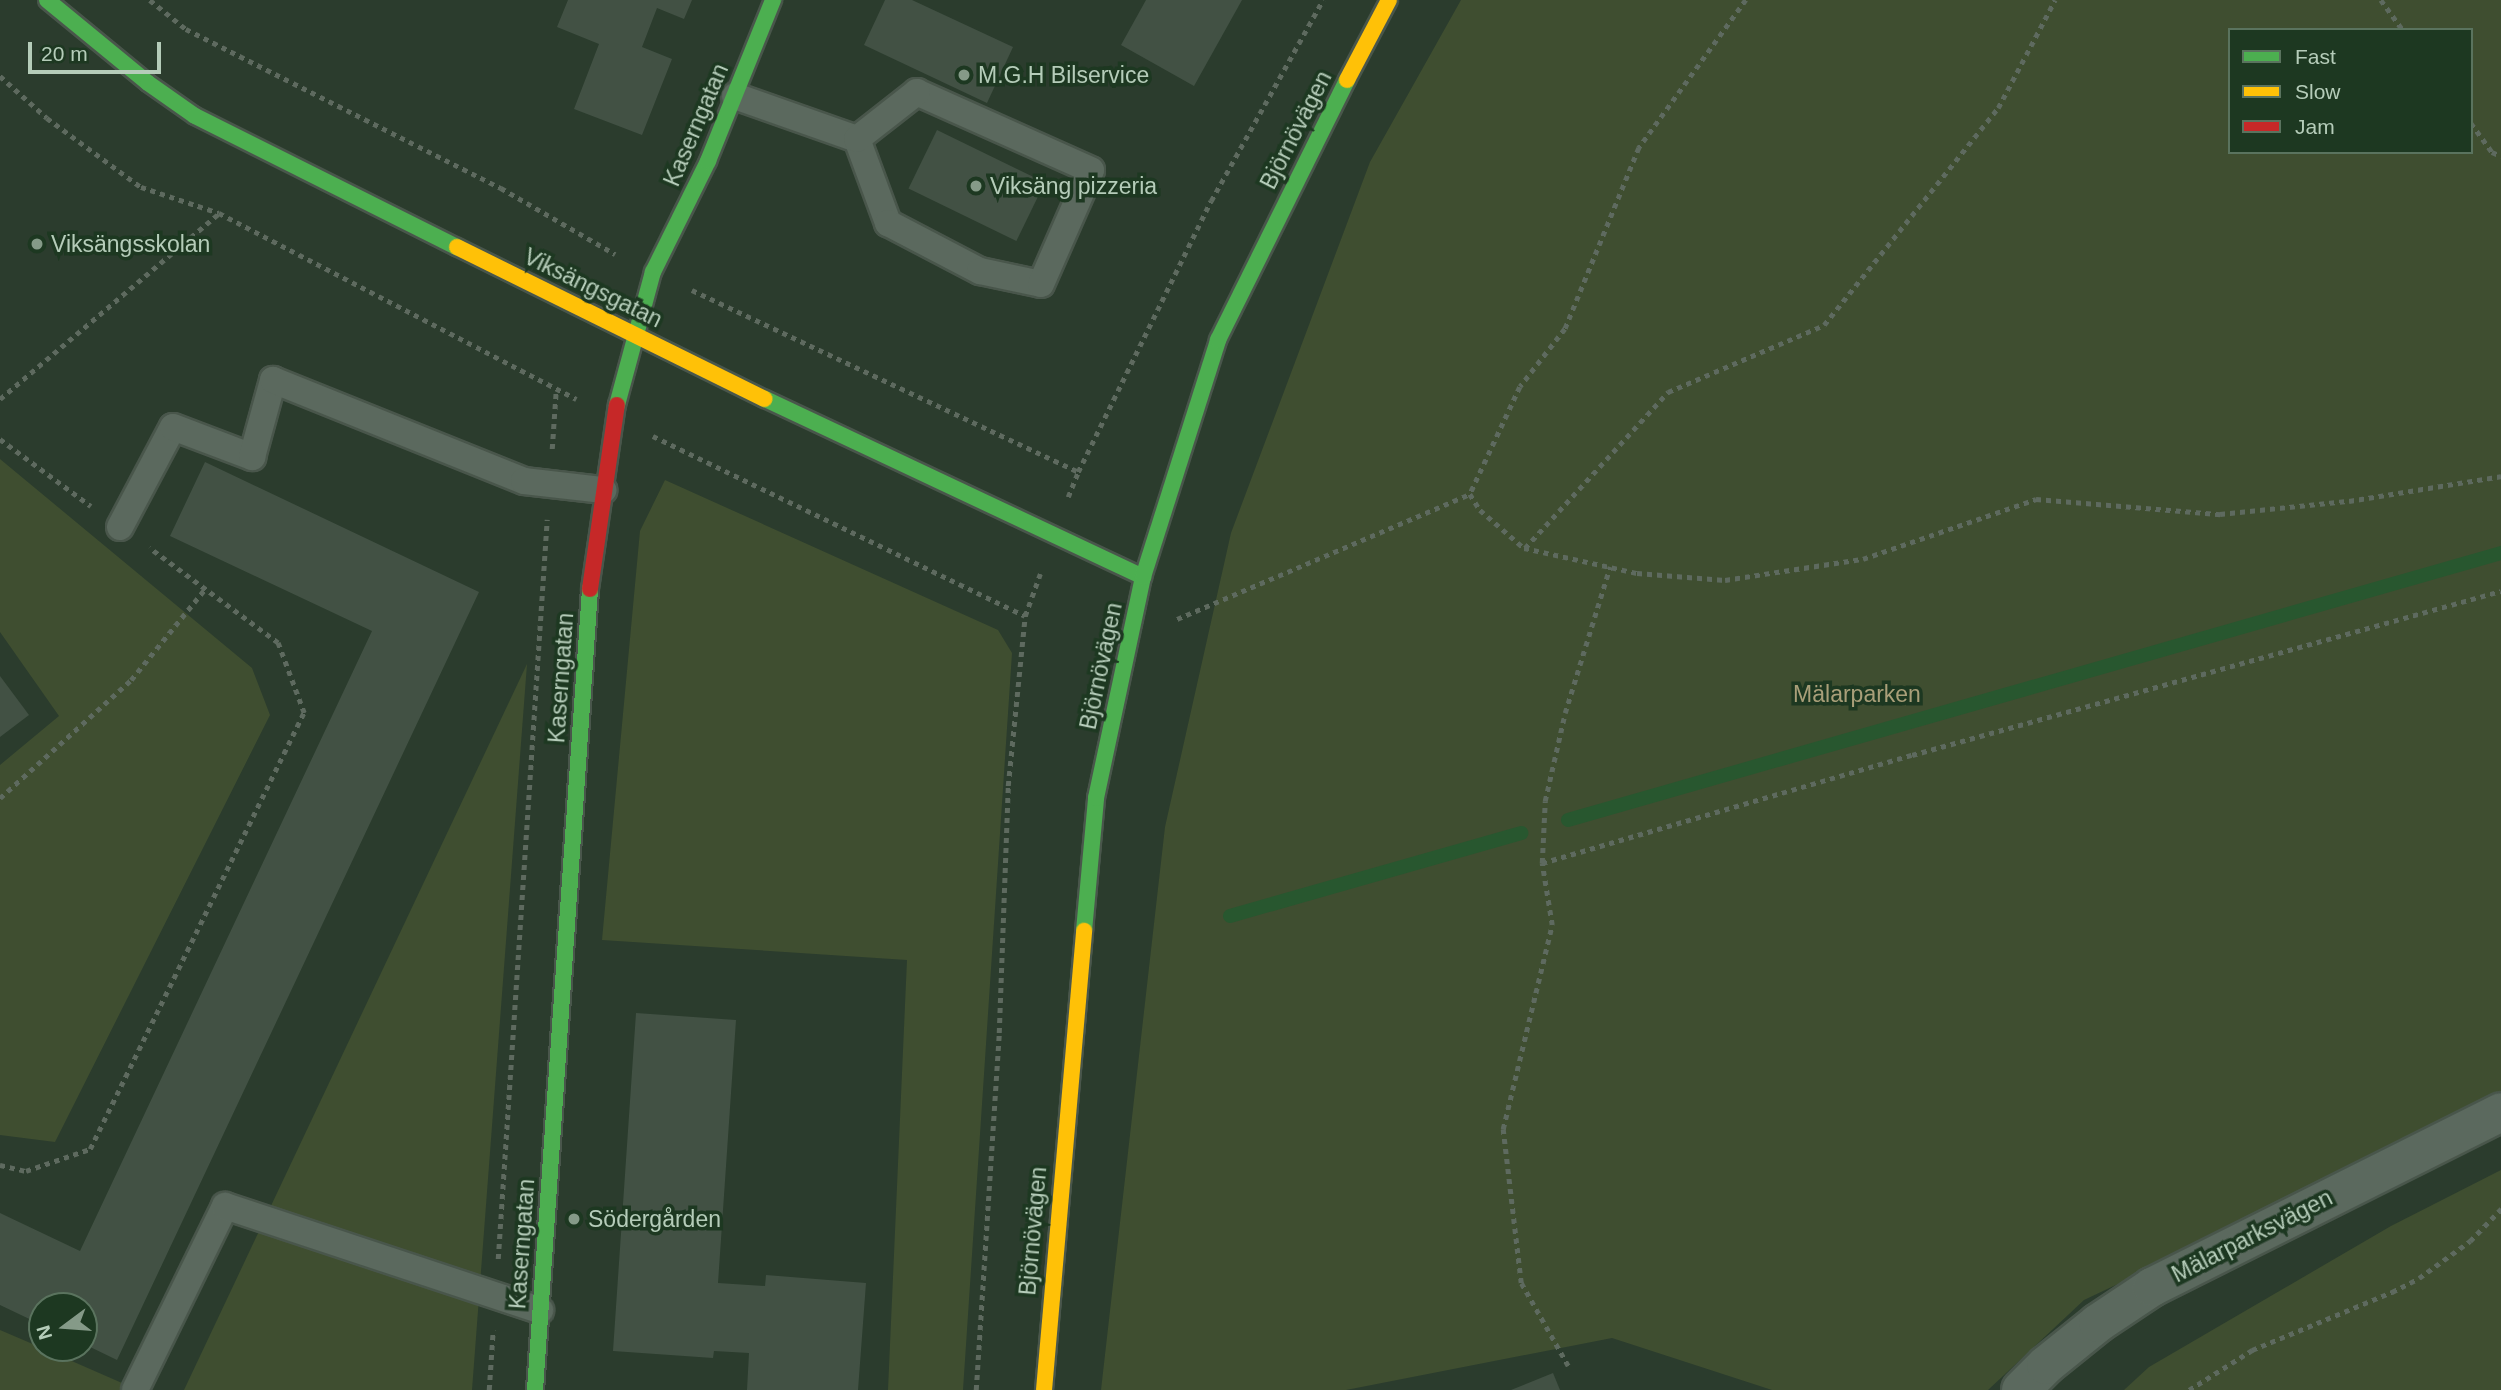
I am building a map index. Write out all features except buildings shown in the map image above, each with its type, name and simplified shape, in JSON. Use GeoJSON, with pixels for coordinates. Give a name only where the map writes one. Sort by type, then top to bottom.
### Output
{"type":"FeatureCollection","features":[{"type":"Feature","properties":{"kind":"street","name":"Viksängsgatan"},"geometry":{"type":"LineString","coordinates":[[47,0],[148,83],[195,116],[265,153],[886,458],[1143,578]]}},
{"type":"Feature","properties":{"kind":"street","name":"Kaserngatan"},"geometry":{"type":"LineString","coordinates":[[535,1390],[592,559],[614,417],[653,272],[708,161],[773,0]]}},
{"type":"Feature","properties":{"kind":"street","name":"Björnövägen"},"geometry":{"type":"LineString","coordinates":[[1044,1390],[1096,798],[1143,578],[1218,340],[1297,176],[1389,0]]}},
{"type":"Feature","properties":{"kind":"street","name":"Mälarparksvägen"},"geometry":{"type":"LineString","coordinates":[[2021,1390],[2046,1365],[2098,1323],[2152,1287],[2501,1112]]}},
{"type":"Feature","properties":{"kind":"lane"},"geometry":{"type":"LineString","coordinates":[[917,92],[1091,170],[1041,285],[980,271],[888,223],[857,139],[917,92]]}},
{"type":"Feature","properties":{"kind":"lane"},"geometry":{"type":"LineString","coordinates":[[735,96],[857,139]]}},
{"type":"Feature","properties":{"kind":"lane"},"geometry":{"type":"LineString","coordinates":[[120,527],[173,427],[252,457],[273,380],[524,481],[603,490]]}},
{"type":"Feature","properties":{"kind":"lane"},"geometry":{"type":"LineString","coordinates":[[135,1390],[225,1206],[540,1310]]}},
{"type":"Feature","properties":{"kind":"path"},"geometry":{"type":"LineString","coordinates":[[150,0],[186,29],[501,187],[595,244],[1078,472]]}},
{"type":"Feature","properties":{"kind":"path"},"geometry":{"type":"LineString","coordinates":[[1174,620],[1470,494],[1520,387],[1565,329],[1639,148],[1746,0]]}},
{"type":"Feature","properties":{"kind":"path"},"geometry":{"type":"LineString","coordinates":[[1524,548],[1668,392],[1824,325],[1998,108],[2055,0]]}},
{"type":"Feature","properties":{"kind":"path"},"geometry":{"type":"LineString","coordinates":[[2381,0],[2402,28]]}},
{"type":"Feature","properties":{"kind":"path"},"geometry":{"type":"LineString","coordinates":[[0,76],[47,118],[141,187],[219,213],[556,390],[1025,617]]}},
{"type":"Feature","properties":{"kind":"path"},"geometry":{"type":"LineString","coordinates":[[2473,126],[2492,152],[2501,156]]}},
{"type":"Feature","properties":{"kind":"path"},"geometry":{"type":"LineString","coordinates":[[0,399],[219,213]]}},
{"type":"Feature","properties":{"kind":"path"},"geometry":{"type":"LineString","coordinates":[[489,1390],[556,390]]}},
{"type":"Feature","properties":{"kind":"path"},"geometry":{"type":"LineString","coordinates":[[0,439],[278,643],[304,713],[90,1149],[26,1171],[0,1165]]}},
{"type":"Feature","properties":{"kind":"path"},"geometry":{"type":"LineString","coordinates":[[1470,494],[1480,510],[1524,548],[1637,573],[1725,580],[1863,559],[2036,499],[2220,514],[2349,500],[2501,475]]}},
{"type":"Feature","properties":{"kind":"path"},"geometry":{"type":"LineString","coordinates":[[1568,1366],[1521,1283],[1503,1129],[1552,925],[1542,863],[1545,801],[1560,738],[1610,567]]}},
{"type":"Feature","properties":{"kind":"path"},"geometry":{"type":"LineString","coordinates":[[0,798],[131,680],[205,589]]}},
{"type":"Feature","properties":{"kind":"path"},"geometry":{"type":"LineString","coordinates":[[1542,863],[1912,755],[2501,591]]}},
{"type":"Feature","properties":{"kind":"path"},"geometry":{"type":"LineString","coordinates":[[2189,1390],[2252,1350],[2392,1293],[2419,1278],[2470,1241],[2501,1209]]}},
{"type":"Feature","properties":{"kind":"green space","name":"Mälarparken"},"geometry":{"type":"Polygon","coordinates":[[[1461,0],[2501,0],[2501,1103],[2084,1300],[1988,1390],[1772,1390],[1612,1338],[1346,1390],[1101,1390],[1165,827],[1231,533],[1370,162],[1461,0]]]}},
{"type":"Feature","properties":{"kind":"green space"},"geometry":{"type":"Polygon","coordinates":[[[0,459],[252,668],[270,715],[55,1142],[0,1135],[0,765],[59,716],[0,632],[0,459]]]}},
{"type":"Feature","properties":{"kind":"green space"},"geometry":{"type":"Polygon","coordinates":[[[665,480],[998,630],[1012,653],[963,1390],[888,1390],[907,960],[602,940],[640,531],[665,480]]]}},
{"type":"Feature","properties":{"kind":"green space"},"geometry":{"type":"Polygon","coordinates":[[[527,664],[472,1390],[184,1390],[527,664]]]}},
{"type":"Feature","properties":{"kind":"green space"},"geometry":{"type":"Polygon","coordinates":[[[2501,1170],[2501,1390],[2124,1390],[2149,1367],[2391,1226],[2501,1170]]]}},
{"type":"Feature","properties":{"kind":"green space"},"geometry":{"type":"Polygon","coordinates":[[[0,1330],[28,1342],[28,1362],[74,1362],[138,1390],[0,1390],[0,1330]]]}},
{"type":"Feature","properties":{"kind":"waterway"},"geometry":{"type":"LineString","coordinates":[[1568,820],[2501,553]]}},
{"type":"Feature","properties":{"kind":"waterway"},"geometry":{"type":"LineString","coordinates":[[1230,916],[1521,833]]}},
{"type":"Feature","properties":{"kind":"traffic: fast"},"geometry":{"type":"LineString","coordinates":[[47,0],[148,83],[195,116],[457,247]]}},
{"type":"Feature","properties":{"kind":"traffic: fast"},"geometry":{"type":"LineString","coordinates":[[617,405],[653,272],[708,161],[773,0]]}},
{"type":"Feature","properties":{"kind":"traffic: fast"},"geometry":{"type":"LineString","coordinates":[[1084,931],[1096,798],[1143,577],[1218,340],[1347,80]]}},
{"type":"Feature","properties":{"kind":"traffic: fast"},"geometry":{"type":"LineString","coordinates":[[765,399],[1143,577]]}},
{"type":"Feature","properties":{"kind":"traffic: fast"},"geometry":{"type":"LineString","coordinates":[[535,1390],[590,589]]}},
{"type":"Feature","properties":{"kind":"traffic: slow"},"geometry":{"type":"LineString","coordinates":[[1347,80],[1389,0]]}},
{"type":"Feature","properties":{"kind":"traffic: slow"},"geometry":{"type":"LineString","coordinates":[[457,247],[765,399]]}},
{"type":"Feature","properties":{"kind":"traffic: slow"},"geometry":{"type":"LineString","coordinates":[[1044,1390],[1084,931]]}},
{"type":"Feature","properties":{"kind":"traffic: jam"},"geometry":{"type":"LineString","coordinates":[[590,589],[617,405]]}},
{"type":"Feature","properties":{"kind":"place","name":"M.G.H Bilservice"},"geometry":{"type":"Point","coordinates":[964,75]}},
{"type":"Feature","properties":{"kind":"place","name":"Viksäng pizzeria"},"geometry":{"type":"Point","coordinates":[976,186]}},
{"type":"Feature","properties":{"kind":"place","name":"Viksängsskolan"},"geometry":{"type":"Point","coordinates":[37,244]}},
{"type":"Feature","properties":{"kind":"place","name":"Södergården"},"geometry":{"type":"Point","coordinates":[574,1219]}}]}
